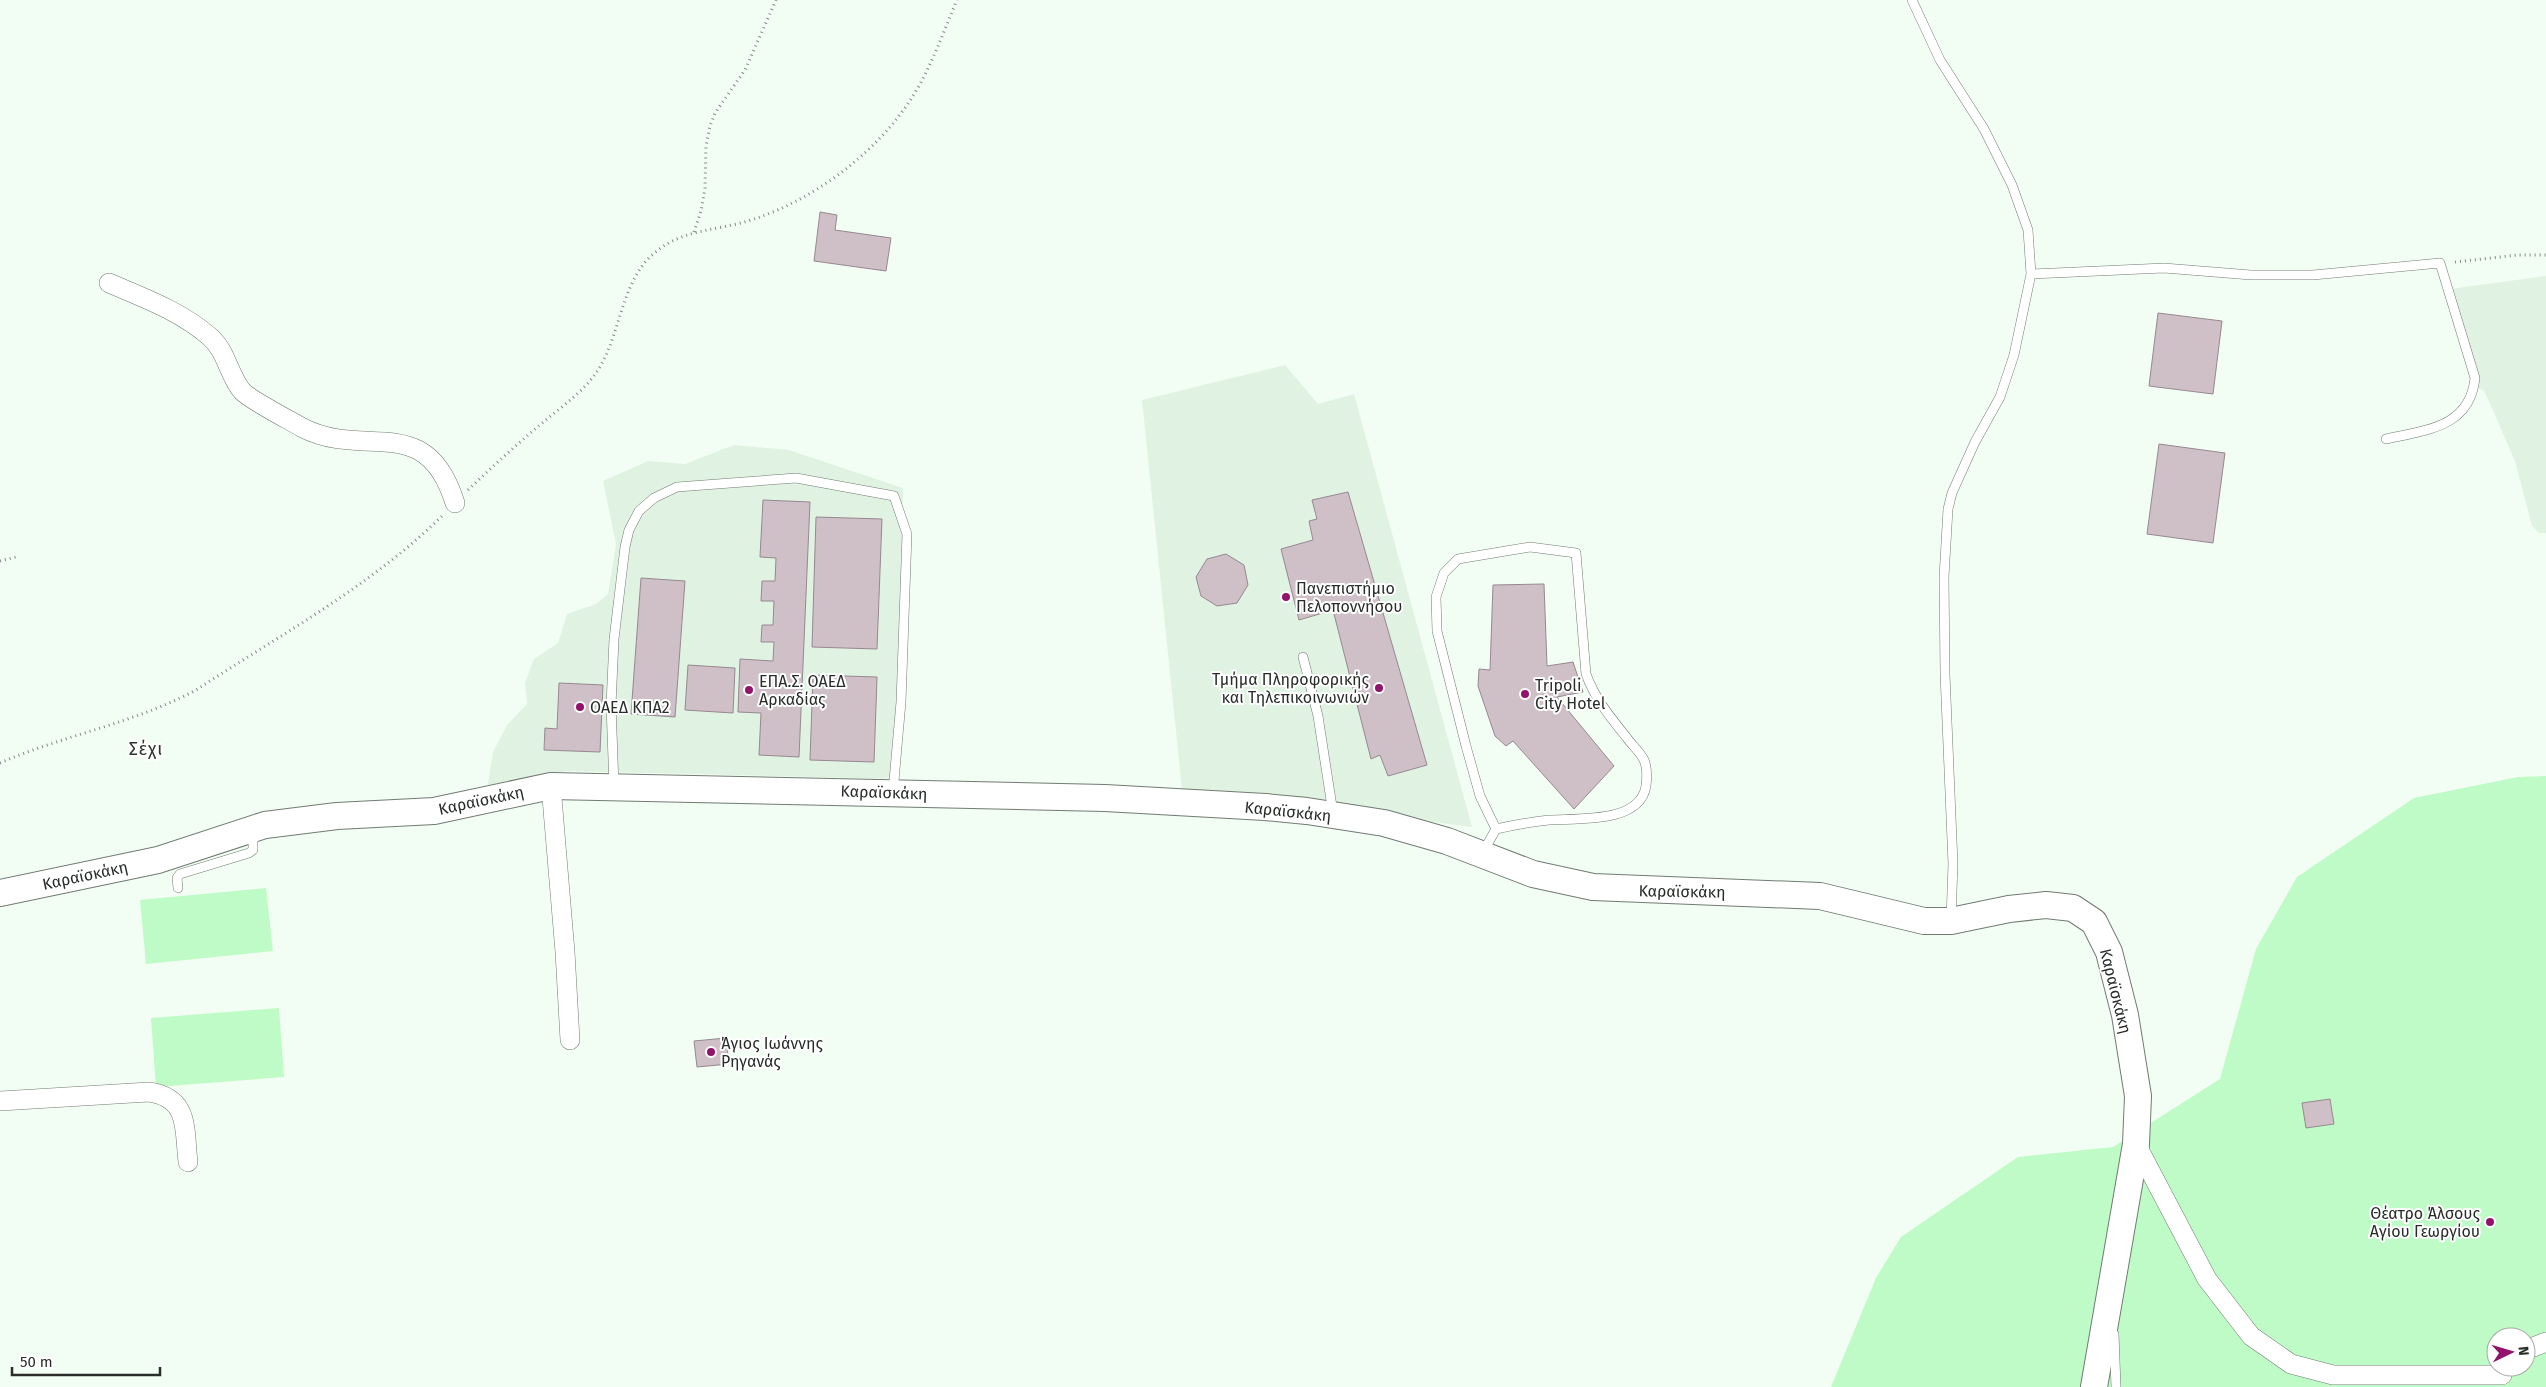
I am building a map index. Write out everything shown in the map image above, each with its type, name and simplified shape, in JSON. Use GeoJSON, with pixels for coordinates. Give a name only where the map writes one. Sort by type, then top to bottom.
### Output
{"type":"FeatureCollection","features":[{"type":"Feature","properties":{"kind":"street"},"geometry":{"type":"LineString","coordinates":[[109,284],[173,311],[210,336],[221,348],[243,392],[304,428],[326,438],[387,440],[408,445],[426,454],[449,484],[455,503]]}},
{"type":"Feature","properties":{"kind":"street"},"geometry":{"type":"LineString","coordinates":[[551,786],[565,952],[570,1040]]}},
{"type":"Feature","properties":{"kind":"street","name":"Καραϊσκάκη"},"geometry":{"type":"LineString","coordinates":[[0,893],[158,860],[252,828],[296,819],[434,811],[551,786],[893,792],[1205,803],[1334,815],[1384,824],[1447,841],[1533,874],[1593,887],[1811,895],[1846,901],[1924,921],[1951,921],[2009,909],[2046,905],[2073,908],[2094,922],[2109,952],[2125,1015],[2138,1096],[2136,1144],[2094,1387]]}},
{"type":"Feature","properties":{"kind":"street"},"geometry":{"type":"LineString","coordinates":[[0,1101],[104,1094],[161,1094],[170,1098],[182,1114],[188,1162]]}},
{"type":"Feature","properties":{"kind":"street"},"geometry":{"type":"LineString","coordinates":[[2136,1144],[2206,1279],[2251,1336],[2291,1364],[2333,1376],[2486,1376]]}},
{"type":"Feature","properties":{"kind":"lane"},"geometry":{"type":"LineString","coordinates":[[1912,0],[1940,60],[1984,129],[2012,185],[2028,230],[2031,274],[2014,355],[2000,397],[1975,442],[1952,493],[1948,509],[1944,577],[1944,674],[1953,864],[1951,921]]}},
{"type":"Feature","properties":{"kind":"lane"},"geometry":{"type":"LineString","coordinates":[[2031,274],[2164,268],[2251,275],[2314,275],[2440,263],[2475,378],[2473,394],[2466,408],[2450,422],[2415,433],[2386,439]]}},
{"type":"Feature","properties":{"kind":"lane"},"geometry":{"type":"LineString","coordinates":[[614,787],[611,705],[614,639],[625,547],[629,530],[639,511],[654,498],[677,487],[796,478],[894,496],[907,534],[901,702],[893,792]]}},
{"type":"Feature","properties":{"kind":"lane"},"geometry":{"type":"LineString","coordinates":[[1530,547],[1576,552],[1586,674],[1592,692],[1602,707],[1644,760],[1648,778],[1645,793],[1633,805],[1619,814],[1596,818],[1533,822],[1496,829],[1480,796],[1466,746],[1438,631],[1436,597],[1444,573],[1458,559],[1530,547]]}},
{"type":"Feature","properties":{"kind":"lane"},"geometry":{"type":"LineString","coordinates":[[1303,657],[1318,716],[1334,815]]}},
{"type":"Feature","properties":{"kind":"lane"},"geometry":{"type":"LineString","coordinates":[[178,888],[177,878],[180,874],[249,854],[253,850],[252,828]]}},
{"type":"Feature","properties":{"kind":"lane"},"geometry":{"type":"LineString","coordinates":[[1482,855],[1496,829]]}},
{"type":"Feature","properties":{"kind":"lane"},"geometry":{"type":"LineString","coordinates":[[2107,1308],[2114,1336],[2116,1387]]}},
{"type":"Feature","properties":{"kind":"path"},"geometry":{"type":"LineString","coordinates":[[694,232],[701,211],[705,188],[706,146],[710,126],[715,113],[745,70],[776,0]]}},
{"type":"Feature","properties":{"kind":"path"},"geometry":{"type":"LineString","coordinates":[[0,762],[38,746],[158,707],[196,690],[350,592],[384,566],[500,460],[586,386],[607,355],[625,301],[648,259],[662,246],[694,232],[754,220],[786,207],[832,180],[891,127],[912,98],[957,0]]}},
{"type":"Feature","properties":{"kind":"path"},"geometry":{"type":"LineString","coordinates":[[2440,263],[2518,255],[2546,255]]}},
{"type":"Feature","properties":{"kind":"path"},"geometry":{"type":"LineString","coordinates":[[0,562],[16,557]]}},
{"type":"Feature","properties":{"kind":"shaded area"},"geometry":{"type":"Polygon","coordinates":[[[2546,276],[2546,533],[2539,533],[2532,526],[2515,461],[2484,390],[2479,389],[2450,289],[2546,276]]]}},
{"type":"Feature","properties":{"kind":"shaded area","name":"Πανεπιστήμιο Πελοποννήσου"},"geometry":{"type":"Polygon","coordinates":[[[1285,365],[1318,404],[1354,394],[1472,827],[1182,790],[1142,400],[1285,365]]]}},
{"type":"Feature","properties":{"kind":"shaded area"},"geometry":{"type":"Polygon","coordinates":[[[734,445],[789,450],[903,488],[897,779],[566,771],[488,785],[493,752],[507,725],[527,704],[525,683],[534,659],[558,643],[567,614],[596,604],[608,594],[616,544],[603,481],[648,461],[685,464],[734,445]]]}},
{"type":"Feature","properties":{"kind":"green space"},"geometry":{"type":"Polygon","coordinates":[[[2546,776],[2546,1387],[1831,1387],[1876,1278],[1901,1237],[2018,1157],[2113,1147],[2220,1079],[2256,949],[2297,877],[2414,798],[2518,777],[2546,776]]]}},
{"type":"Feature","properties":{"kind":"green space"},"geometry":{"type":"Polygon","coordinates":[[[266,888],[273,951],[146,964],[140,900],[266,888]]]}},
{"type":"Feature","properties":{"kind":"green space"},"geometry":{"type":"Polygon","coordinates":[[[279,1008],[284,1077],[156,1087],[151,1018],[279,1008]]]}},
{"type":"Feature","properties":{"kind":"building"},"geometry":{"type":"Polygon","coordinates":[[[820,212],[837,215],[835,230],[891,238],[886,271],[814,261],[820,212]]]}},
{"type":"Feature","properties":{"kind":"building"},"geometry":{"type":"Polygon","coordinates":[[[2158,313],[2222,321],[2213,394],[2149,386],[2158,313]]]}},
{"type":"Feature","properties":{"kind":"building"},"geometry":{"type":"Polygon","coordinates":[[[2159,444],[2225,453],[2213,543],[2147,534],[2159,444]]]}},
{"type":"Feature","properties":{"kind":"building","name":"Τμήμα Πληροφορικής και Τηλεπικοινωνιών"},"geometry":{"type":"Polygon","coordinates":[[[1348,492],[1427,765],[1388,776],[1380,755],[1371,759],[1333,610],[1299,620],[1281,549],[1313,540],[1309,521],[1317,519],[1312,500],[1348,492]]]}},
{"type":"Feature","properties":{"kind":"building"},"geometry":{"type":"Polygon","coordinates":[[[763,500],[810,502],[799,757],[759,755],[761,713],[738,712],[740,659],[773,661],[774,642],[761,642],[762,625],[773,625],[774,601],[761,601],[762,581],[775,581],[776,558],[760,557],[763,500]]]}},
{"type":"Feature","properties":{"kind":"building"},"geometry":{"type":"Polygon","coordinates":[[[816,517],[882,519],[877,649],[812,647],[816,517]]]}},
{"type":"Feature","properties":{"kind":"building"},"geometry":{"type":"Polygon","coordinates":[[[1226,554],[1244,565],[1248,585],[1237,603],[1217,606],[1201,596],[1196,577],[1207,559],[1226,554]]]}},
{"type":"Feature","properties":{"kind":"building"},"geometry":{"type":"Polygon","coordinates":[[[641,578],[685,581],[675,717],[631,714],[641,578]]]}},
{"type":"Feature","properties":{"kind":"building","name":"Tripoli City Hotel"},"geometry":{"type":"Polygon","coordinates":[[[1544,584],[1547,666],[1573,662],[1583,692],[1557,697],[1614,766],[1574,809],[1513,741],[1506,746],[1495,736],[1478,686],[1479,669],[1490,670],[1493,585],[1544,584]]]}},
{"type":"Feature","properties":{"kind":"building"},"geometry":{"type":"Polygon","coordinates":[[[688,665],[735,668],[733,713],[685,710],[688,665]]]}},
{"type":"Feature","properties":{"kind":"building"},"geometry":{"type":"Polygon","coordinates":[[[813,675],[877,677],[874,762],[810,760],[813,675]]]}},
{"type":"Feature","properties":{"kind":"building","name":"ΟΑΕΔ ΚΠΑ2"},"geometry":{"type":"Polygon","coordinates":[[[559,683],[603,685],[600,752],[544,750],[545,728],[557,729],[559,683]]]}},
{"type":"Feature","properties":{"kind":"building","name":"Άγιος Ιωάννης Ρηγανάς"},"geometry":{"type":"Polygon","coordinates":[[[726,1038],[729,1064],[697,1067],[694,1041],[726,1038]]]}},
{"type":"Feature","properties":{"kind":"building"},"geometry":{"type":"Polygon","coordinates":[[[2330,1099],[2334,1124],[2306,1128],[2302,1103],[2330,1099]]]}},
{"type":"Feature","properties":{"kind":"place","name":"Πανεπιστήμιο Πελοποννήσου"},"geometry":{"type":"Point","coordinates":[1286,597]}},
{"type":"Feature","properties":{"kind":"place","name":"Τμήμα Πληροφορικής και Τηλεπικοινωνιών"},"geometry":{"type":"Point","coordinates":[1379,688]}},
{"type":"Feature","properties":{"kind":"place","name":"ΕΠΑ.Σ. ΟΑΕΔ Αρκαδίας"},"geometry":{"type":"Point","coordinates":[749,690]}},
{"type":"Feature","properties":{"kind":"place","name":"Tripoli City Hotel"},"geometry":{"type":"Point","coordinates":[1525,694]}},
{"type":"Feature","properties":{"kind":"place","name":"ΟΑΕΔ ΚΠΑ2"},"geometry":{"type":"Point","coordinates":[580,707]}},
{"type":"Feature","properties":{"kind":"place","name":"Άγιος Ιωάννης Ρηγανάς"},"geometry":{"type":"Point","coordinates":[711,1052]}},
{"type":"Feature","properties":{"kind":"place","name":"Θέατρο Άλσους Αγίου Γεωργίου"},"geometry":{"type":"Point","coordinates":[2490,1222]}},
{"type":"Feature","properties":{"kind":"district","name":"Σέχι"},"geometry":{"type":"Point","coordinates":[146,749]}}]}
